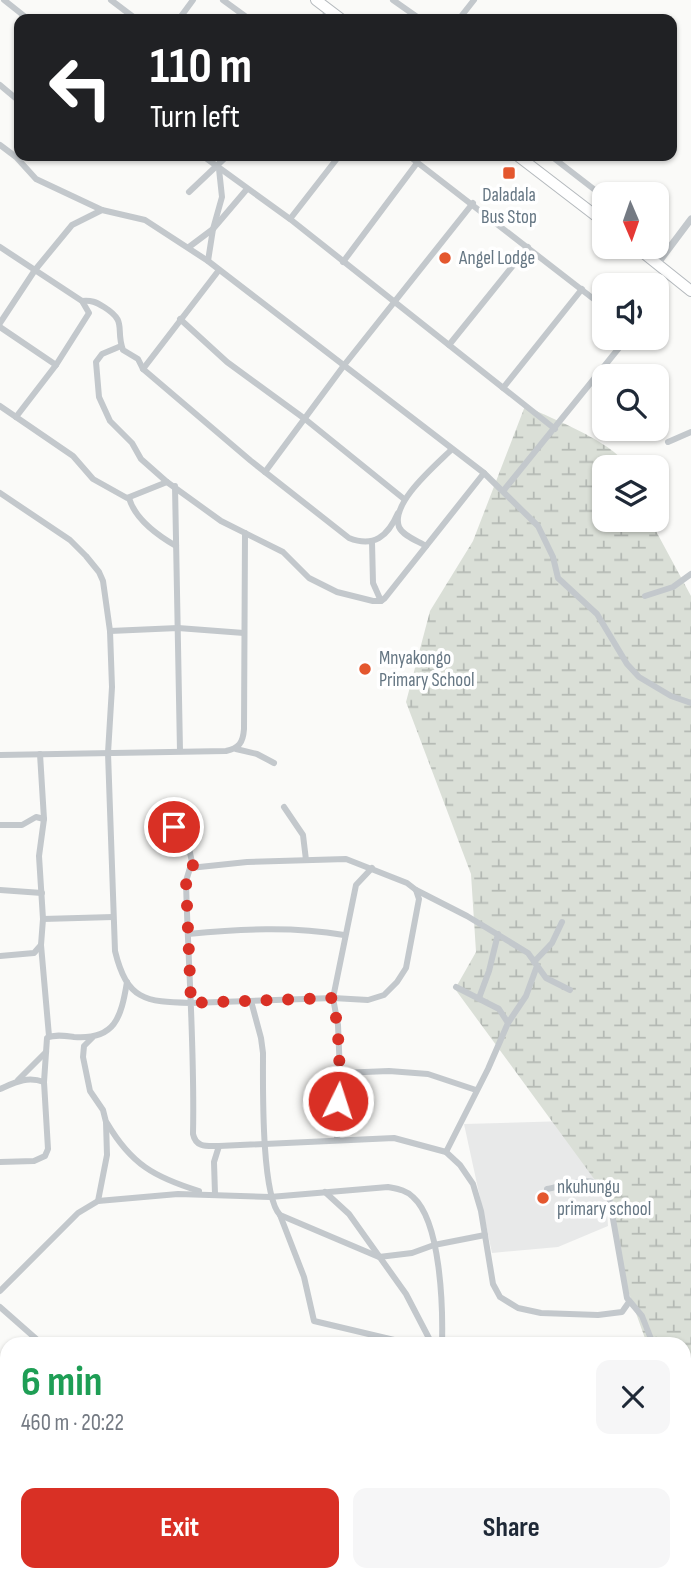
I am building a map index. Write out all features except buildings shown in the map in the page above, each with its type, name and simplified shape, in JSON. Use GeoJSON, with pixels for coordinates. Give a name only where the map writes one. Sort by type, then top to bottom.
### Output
{"type":"FeatureCollection","features":[{"type":"Feature","properties":{"kind":"highway"},"geometry":{"type":"LineString","coordinates":[[316,0],[334,14]]}},
{"type":"Feature","properties":{"kind":"highway"},"geometry":{"type":"LineString","coordinates":[[525,161],[592,213]]}},
{"type":"Feature","properties":{"kind":"highway"},"geometry":{"type":"LineString","coordinates":[[652,259],[691,291]]}},
{"type":"Feature","properties":{"kind":"street"},"geometry":{"type":"LineString","coordinates":[[4,0],[22,14]]}},
{"type":"Feature","properties":{"kind":"street"},"geometry":{"type":"LineString","coordinates":[[111,0],[129,14]]}},
{"type":"Feature","properties":{"kind":"street"},"geometry":{"type":"LineString","coordinates":[[223,0],[241,14]]}},
{"type":"Feature","properties":{"kind":"street"},"geometry":{"type":"LineString","coordinates":[[393,0],[413,14]]}},
{"type":"Feature","properties":{"kind":"street"},"geometry":{"type":"LineString","coordinates":[[463,14],[474,0]]}},
{"type":"Feature","properties":{"kind":"street"},"geometry":{"type":"LineString","coordinates":[[327,14],[330,11]]}},
{"type":"Feature","properties":{"kind":"street"},"geometry":{"type":"LineString","coordinates":[[0,85],[14,97]]}},
{"type":"Feature","properties":{"kind":"street"},"geometry":{"type":"LineString","coordinates":[[0,145],[14,156]]}},
{"type":"Feature","properties":{"kind":"street"},"geometry":{"type":"LineString","coordinates":[[19,161],[36,179],[102,210],[145,220],[189,247],[484,473],[538,526],[553,558],[558,578],[597,614],[627,664],[639,677],[671,696],[691,703]]}},
{"type":"Feature","properties":{"kind":"street"},"geometry":{"type":"LineString","coordinates":[[209,161],[290,219],[555,429]]}},
{"type":"Feature","properties":{"kind":"street"},"geometry":{"type":"LineString","coordinates":[[189,192],[223,161]]}},
{"type":"Feature","properties":{"kind":"street"},"geometry":{"type":"LineString","coordinates":[[290,219],[335,161]]}},
{"type":"Feature","properties":{"kind":"street"},"geometry":{"type":"LineString","coordinates":[[415,161],[473,203],[592,297]]}},
{"type":"Feature","properties":{"kind":"street"},"geometry":{"type":"LineString","coordinates":[[557,161],[592,188]]}},
{"type":"Feature","properties":{"kind":"street"},"geometry":{"type":"LineString","coordinates":[[343,262],[417,163]]}},
{"type":"Feature","properties":{"kind":"street"},"geometry":{"type":"LineString","coordinates":[[208,261],[222,197],[218,168]]}},
{"type":"Feature","properties":{"kind":"street"},"geometry":{"type":"LineString","coordinates":[[189,247],[213,229],[247,189]]}},
{"type":"Feature","properties":{"kind":"street"},"geometry":{"type":"LineString","coordinates":[[265,472],[345,364],[473,203]]}},
{"type":"Feature","properties":{"kind":"street"},"geometry":{"type":"LineString","coordinates":[[56,365],[0,325],[35,270],[72,225],[102,210]]}},
{"type":"Feature","properties":{"kind":"street"},"geometry":{"type":"LineString","coordinates":[[658,263],[691,219]]}},
{"type":"Feature","properties":{"kind":"street"},"geometry":{"type":"LineString","coordinates":[[0,247],[82,301],[88,309],[87,317],[56,365],[16,417]]}},
{"type":"Feature","properties":{"kind":"street"},"geometry":{"type":"LineString","coordinates":[[449,345],[528,247]]}},
{"type":"Feature","properties":{"kind":"street"},"geometry":{"type":"LineString","coordinates":[[143,369],[219,270]]}},
{"type":"Feature","properties":{"kind":"street"},"geometry":{"type":"LineString","coordinates":[[503,388],[582,289]]}},
{"type":"Feature","properties":{"kind":"street"},"geometry":{"type":"LineString","coordinates":[[82,301],[94,301],[116,314],[121,325],[123,350],[138,359],[143,369],[265,472],[349,538],[372,542],[386,534],[404,499],[452,449]]}},
{"type":"Feature","properties":{"kind":"street"},"geometry":{"type":"LineString","coordinates":[[180,318],[227,362],[305,419],[404,499]]}},
{"type":"Feature","properties":{"kind":"street"},"geometry":{"type":"LineString","coordinates":[[121,345],[102,354],[96,362],[99,397],[110,421],[132,443],[141,459],[167,482],[221,521],[283,552],[304,575],[337,593],[381,601]]}},
{"type":"Feature","properties":{"kind":"street"},"geometry":{"type":"LineString","coordinates":[[503,490],[618,350]]}},
{"type":"Feature","properties":{"kind":"street"},"geometry":{"type":"LineString","coordinates":[[0,406],[73,456],[93,479],[129,498],[133,509],[160,537],[176,546]]}},
{"type":"Feature","properties":{"kind":"street"},"geometry":{"type":"LineString","coordinates":[[668,442],[691,432]]}},
{"type":"Feature","properties":{"kind":"street"},"geometry":{"type":"LineString","coordinates":[[381,601],[399,582],[484,473]]}},
{"type":"Feature","properties":{"kind":"street"},"geometry":{"type":"LineString","coordinates":[[129,498],[167,482]]}},
{"type":"Feature","properties":{"kind":"street"},"geometry":{"type":"LineString","coordinates":[[175,486],[180,751]]}},
{"type":"Feature","properties":{"kind":"street"},"geometry":{"type":"LineString","coordinates":[[0,493],[46,523],[86,556],[103,581],[110,631],[112,687],[108,753],[115,951],[119,967],[137,993],[151,1000],[191,1003],[333,998],[368,1000],[384,995],[406,968],[420,905],[416,890]]}},
{"type":"Feature","properties":{"kind":"street"},"geometry":{"type":"LineString","coordinates":[[398,513],[400,528],[404,533],[426,546]]}},
{"type":"Feature","properties":{"kind":"street"},"geometry":{"type":"LineString","coordinates":[[236,749],[244,737],[244,533]]}},
{"type":"Feature","properties":{"kind":"street"},"geometry":{"type":"LineString","coordinates":[[372,542],[373,583],[381,601]]}},
{"type":"Feature","properties":{"kind":"street"},"geometry":{"type":"LineString","coordinates":[[645,596],[673,587],[691,574]]}},
{"type":"Feature","properties":{"kind":"street"},"geometry":{"type":"LineString","coordinates":[[110,631],[178,628],[244,633]]}},
{"type":"Feature","properties":{"kind":"street"},"geometry":{"type":"LineString","coordinates":[[0,755],[236,749],[274,762]]}},
{"type":"Feature","properties":{"kind":"street"},"geometry":{"type":"LineString","coordinates":[[0,1162],[34,1161],[46,1156],[48,1149],[44,1083],[49,1036],[41,944],[43,919],[39,846],[44,819],[40,754]]}},
{"type":"Feature","properties":{"kind":"street"},"geometry":{"type":"LineString","coordinates":[[284,807],[303,835],[306,860]]}},
{"type":"Feature","properties":{"kind":"street"},"geometry":{"type":"LineString","coordinates":[[166,808],[176,831],[189,848],[193,867]]}},
{"type":"Feature","properties":{"kind":"street"},"geometry":{"type":"LineString","coordinates":[[0,825],[22,825],[36,817],[44,819]]}},
{"type":"Feature","properties":{"kind":"street"},"geometry":{"type":"LineString","coordinates":[[570,990],[550,981],[528,953],[498,934],[407,883],[346,859],[193,867],[188,871],[186,881],[195,1141],[201,1146],[219,1146],[394,1138],[446,1152],[460,1165],[473,1184],[495,1291],[507,1303],[518,1308],[554,1315],[598,1315],[622,1311],[629,1302]]}},
{"type":"Feature","properties":{"kind":"street"},"geometry":{"type":"LineString","coordinates":[[337,1140],[340,1073],[338,1024],[333,998],[356,885],[372,868]]}},
{"type":"Feature","properties":{"kind":"street"},"geometry":{"type":"LineString","coordinates":[[0,890],[42,893]]}},
{"type":"Feature","properties":{"kind":"street"},"geometry":{"type":"LineString","coordinates":[[43,919],[113,917]]}},
{"type":"Feature","properties":{"kind":"street"},"geometry":{"type":"LineString","coordinates":[[446,1152],[508,1023],[526,996],[536,964],[552,943],[562,922]]}},
{"type":"Feature","properties":{"kind":"street"},"geometry":{"type":"LineString","coordinates":[[188,934],[296,929],[344,935]]}},
{"type":"Feature","properties":{"kind":"street"},"geometry":{"type":"LineString","coordinates":[[479,998],[498,934]]}},
{"type":"Feature","properties":{"kind":"street"},"geometry":{"type":"LineString","coordinates":[[0,956],[34,953],[41,944]]}},
{"type":"Feature","properties":{"kind":"street"},"geometry":{"type":"LineString","coordinates":[[97,1201],[107,1155],[106,1122],[103,1110],[90,1091],[83,1051],[92,1038],[112,1028],[124,1003],[127,982]]}},
{"type":"Feature","properties":{"kind":"street"},"geometry":{"type":"LineString","coordinates":[[456,987],[499,1009],[508,1023]]}},
{"type":"Feature","properties":{"kind":"street"},"geometry":{"type":"LineString","coordinates":[[124,1003],[137,993]]}},
{"type":"Feature","properties":{"kind":"street"},"geometry":{"type":"LineString","coordinates":[[251,1000],[263,1053],[267,1179],[270,1197],[272,1205],[280,1215],[304,1277],[314,1321],[381,1337]]}},
{"type":"Feature","properties":{"kind":"street"},"geometry":{"type":"LineString","coordinates":[[49,1036],[92,1038]]}},
{"type":"Feature","properties":{"kind":"street"},"geometry":{"type":"LineString","coordinates":[[0,1089],[18,1080],[46,1052]]}},
{"type":"Feature","properties":{"kind":"street"},"geometry":{"type":"LineString","coordinates":[[340,1073],[389,1071],[428,1074],[476,1090]]}},
{"type":"Feature","properties":{"kind":"street"},"geometry":{"type":"LineString","coordinates":[[18,1080],[35,1079],[44,1083]]}},
{"type":"Feature","properties":{"kind":"street"},"geometry":{"type":"LineString","coordinates":[[106,1122],[121,1147],[155,1174],[211,1194]]}},
{"type":"Feature","properties":{"kind":"street"},"geometry":{"type":"LineString","coordinates":[[211,1194],[214,1163],[219,1146]]}},
{"type":"Feature","properties":{"kind":"street"},"geometry":{"type":"LineString","coordinates":[[547,1189],[588,1181],[603,1185],[606,1189],[629,1302],[642,1316],[650,1337]]}},
{"type":"Feature","properties":{"kind":"street"},"geometry":{"type":"LineString","coordinates":[[0,1291],[78,1213],[97,1201],[178,1194],[270,1197],[373,1187],[401,1189],[412,1195],[422,1207],[432,1230],[443,1312],[442,1337]]}},
{"type":"Feature","properties":{"kind":"street"},"geometry":{"type":"LineString","coordinates":[[325,1192],[349,1214],[405,1294],[428,1337]]}},
{"type":"Feature","properties":{"kind":"street"},"geometry":{"type":"LineString","coordinates":[[280,1215],[300,1226],[379,1257],[412,1253],[434,1245],[485,1235]]}},
{"type":"Feature","properties":{"kind":"street"},"geometry":{"type":"LineString","coordinates":[[0,1307],[34,1337]]}},
{"type":"Feature","properties":{"kind":"shaded area","name":"nkuhungu primary school"},"geometry":{"type":"Polygon","coordinates":[[[601,1120],[608,1226],[558,1247],[492,1253],[464,1124],[601,1120]]]}},
{"type":"Feature","properties":{"kind":"green space"},"geometry":{"type":"Polygon","coordinates":[[[525,406],[582,432],[592,437],[592,441],[599,441],[618,455],[592,455],[592,532],[656,532],[691,596],[691,1337],[645,1337],[621,1271],[611,1202],[455,989],[476,952],[471,874],[406,702],[430,611],[473,541],[525,406]]]}},
{"type":"Feature","properties":{"kind":"place","name":"Daladala Bus Stop"},"geometry":{"type":"Point","coordinates":[509,173]}},
{"type":"Feature","properties":{"kind":"place","name":"Angel Lodge"},"geometry":{"type":"Point","coordinates":[445,258]}},
{"type":"Feature","properties":{"kind":"place","name":"Mnyakongo Primary School"},"geometry":{"type":"Point","coordinates":[365,669]}},
{"type":"Feature","properties":{"kind":"place","name":"nkuhungu primary school"},"geometry":{"type":"Point","coordinates":[543,1198]}},
{"type":"Feature","properties":{"kind":"route"},"geometry":{"type":"LineString","coordinates":[[174,827],[189,848],[193,860],[193,867],[188,871],[186,881],[191,1003],[333,998],[338,1024],[338,1101]]}}]}
